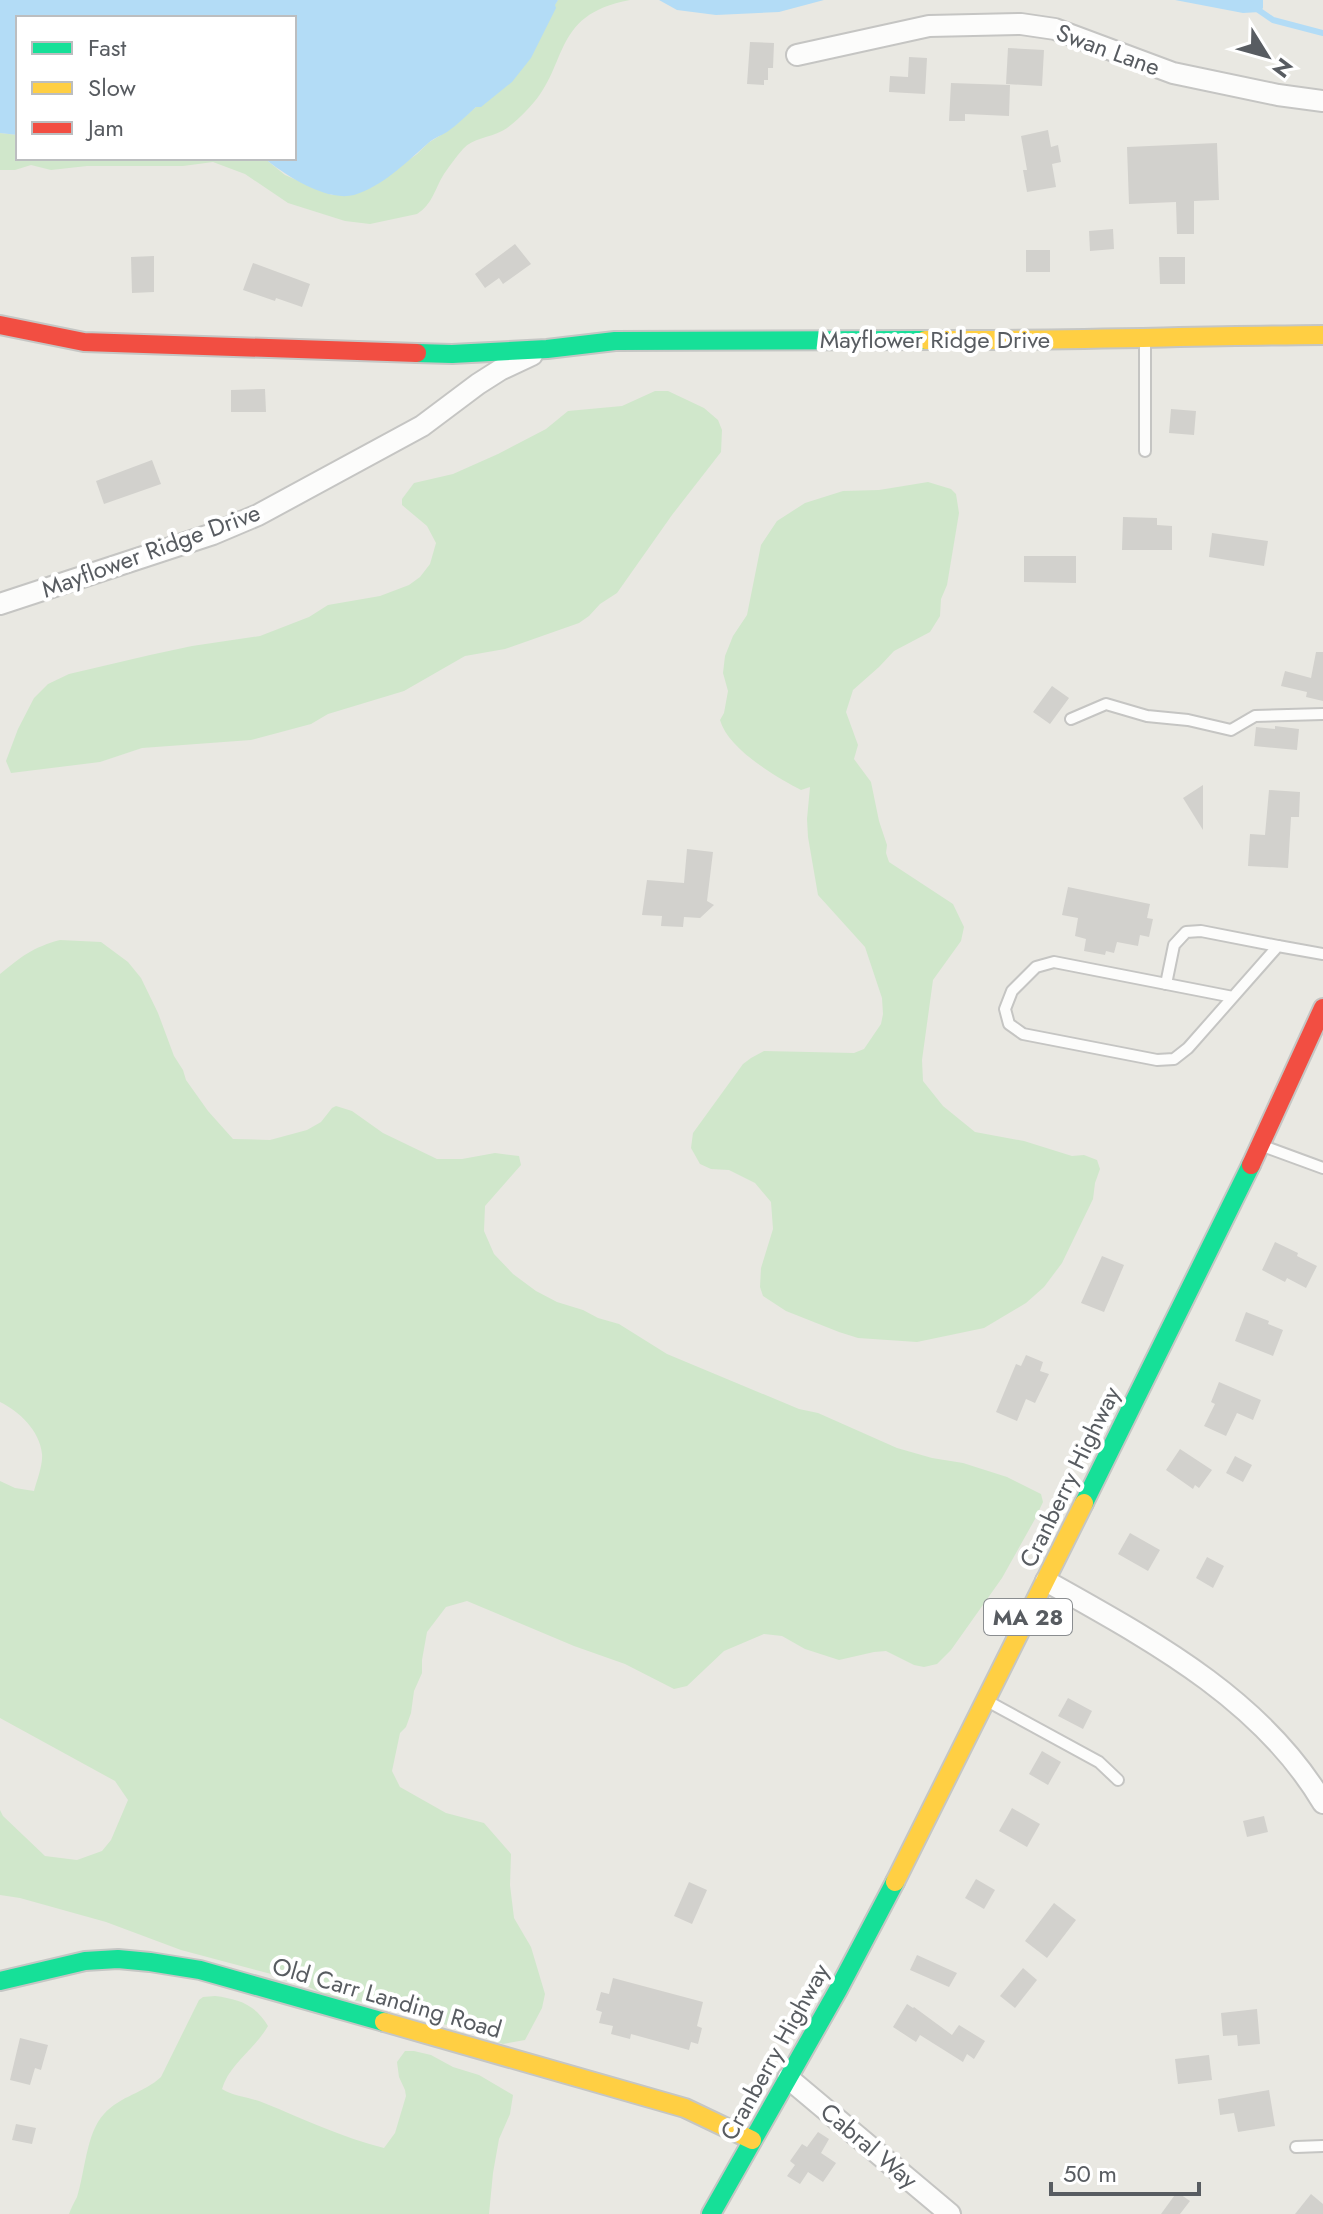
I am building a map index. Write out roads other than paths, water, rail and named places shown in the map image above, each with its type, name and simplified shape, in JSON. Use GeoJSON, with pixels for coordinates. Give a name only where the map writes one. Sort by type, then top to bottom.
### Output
{"type":"FeatureCollection","features":[{"type":"Feature","properties":{"kind":"street","name":"Swan Lane"},"geometry":{"type":"LineString","coordinates":[[797,55],[929,26],[1021,24],[1055,29],[1173,73],[1323,101]]}},
{"type":"Feature","properties":{"kind":"street","name":"Mayflower Ridge Drive"},"geometry":{"type":"LineString","coordinates":[[0,325],[84,342],[452,354],[547,349],[615,341],[1046,341],[1323,335]]}},
{"type":"Feature","properties":{"kind":"street","name":"Mayflower Ridge Drive"},"geometry":{"type":"LineString","coordinates":[[0,604],[213,534],[258,515],[422,426],[500,370],[547,349]]}},
{"type":"Feature","properties":{"kind":"street","name":"Cranberry Highway"},"geometry":{"type":"LineString","coordinates":[[711,2214],[911,1852],[1261,1145],[1323,1008]]}},
{"type":"Feature","properties":{"kind":"street"},"geometry":{"type":"LineString","coordinates":[[1046,1581],[1166,1651],[1231,1699],[1282,1748],[1323,1803]]}},
{"type":"Feature","properties":{"kind":"street","name":"Old Carr Landing Road"},"geometry":{"type":"LineString","coordinates":[[0,1981],[68,1963],[115,1958],[154,1961],[200,1970],[685,2108],[752,2140]]}},
{"type":"Feature","properties":{"kind":"street","name":"Cabral Way"},"geometry":{"type":"LineString","coordinates":[[788,2078],[950,2214]]}},
{"type":"Feature","properties":{"kind":"lane"},"geometry":{"type":"LineString","coordinates":[[1145,338],[1145,451]]}},
{"type":"Feature","properties":{"kind":"lane"},"geometry":{"type":"LineString","coordinates":[[1071,719],[1106,704],[1147,716],[1188,720],[1231,730],[1255,716],[1323,714]]}},
{"type":"Feature","properties":{"kind":"lane"},"geometry":{"type":"LineString","coordinates":[[1166,984],[1174,945],[1186,932],[1201,931],[1323,954]]}},
{"type":"Feature","properties":{"kind":"lane"},"geometry":{"type":"LineString","coordinates":[[1233,997],[1054,962],[1036,967],[1012,991],[1005,1009],[1009,1024],[1023,1034],[1157,1060],[1174,1059],[1188,1048],[1233,997],[1278,946]]}},
{"type":"Feature","properties":{"kind":"lane"},"geometry":{"type":"LineString","coordinates":[[1261,1145],[1323,1168]]}},
{"type":"Feature","properties":{"kind":"lane"},"geometry":{"type":"LineString","coordinates":[[987,1701],[1099,1762],[1118,1780]]}},
{"type":"Feature","properties":{"kind":"lane"},"geometry":{"type":"LineString","coordinates":[[1296,2147],[1323,2146]]}},
{"type":"Feature","properties":{"kind":"water"},"geometry":{"type":"Polygon","coordinates":[[[0,0],[558,0],[531,58],[512,82],[428,143],[402,167],[354,195],[331,195],[306,186],[267,160],[296,160],[296,16],[16,16],[16,135],[0,133],[0,0]]]}},
{"type":"Feature","properties":{"kind":"water"},"geometry":{"type":"Polygon","coordinates":[[[659,0],[824,0],[779,12],[716,15],[677,10],[659,0]]]}},
{"type":"Feature","properties":{"kind":"water"},"geometry":{"type":"Polygon","coordinates":[[[1175,0],[1263,0],[1263,8],[1260,12],[1243,13],[1175,0]]]}},
{"type":"Feature","properties":{"kind":"waterway"},"geometry":{"type":"LineString","coordinates":[[1244,0],[1273,20],[1323,33]]}}]}
